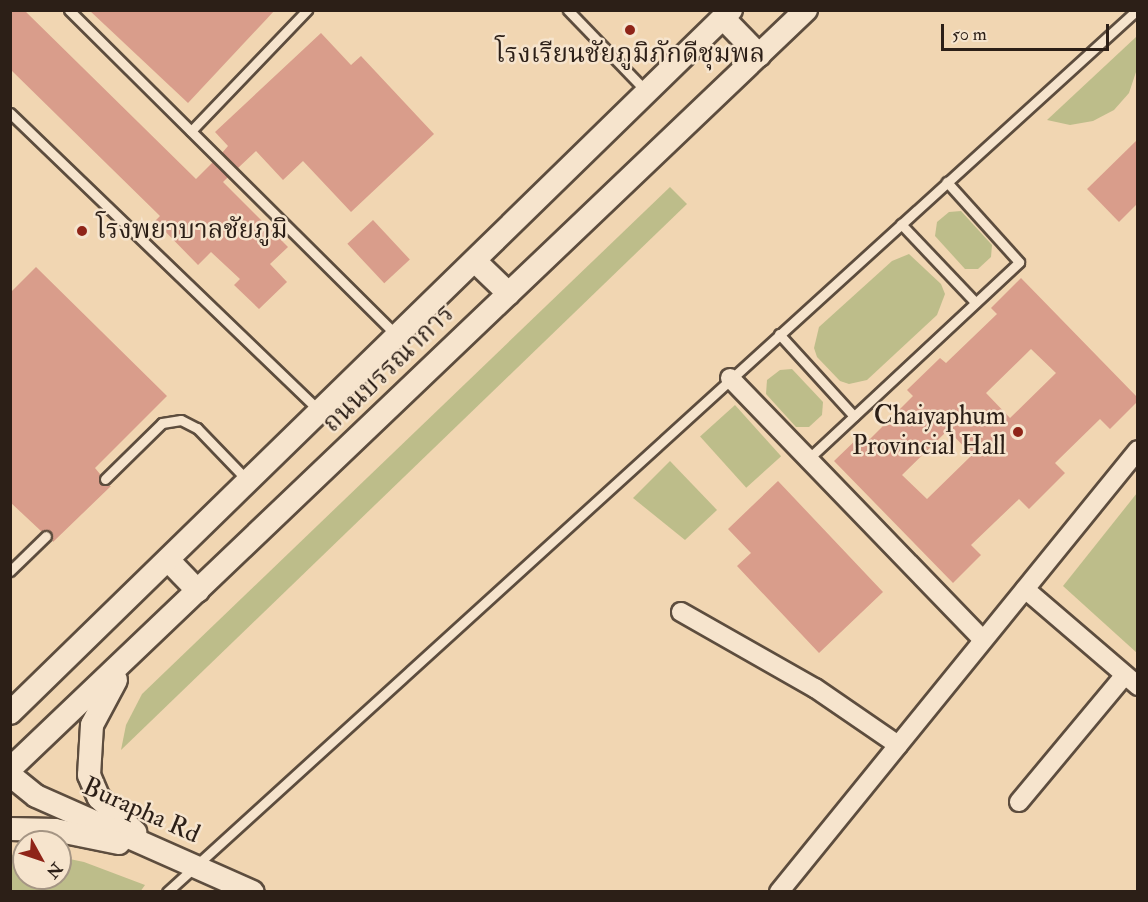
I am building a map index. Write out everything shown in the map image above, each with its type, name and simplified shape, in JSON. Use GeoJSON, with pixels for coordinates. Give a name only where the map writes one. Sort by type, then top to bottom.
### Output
{"type":"FeatureCollection","features":[{"type":"Feature","properties":{"kind":"street","name":"ถนนบรรณาการ"},"geometry":{"type":"LineString","coordinates":[[10,769],[806,10]]}},
{"type":"Feature","properties":{"kind":"street","name":"ถนนบรรณาการ"},"geometry":{"type":"LineString","coordinates":[[10,713],[727,14]]}},
{"type":"Feature","properties":{"kind":"street"},"geometry":{"type":"LineString","coordinates":[[727,14],[759,56]]}},
{"type":"Feature","properties":{"kind":"street"},"geometry":{"type":"LineString","coordinates":[[475,261],[509,294]]}},
{"type":"Feature","properties":{"kind":"street"},"geometry":{"type":"LineString","coordinates":[[730,378],[983,640]]}},
{"type":"Feature","properties":{"kind":"street"},"geometry":{"type":"LineString","coordinates":[[779,891],[1137,450]]}},
{"type":"Feature","properties":{"kind":"street"},"geometry":{"type":"LineString","coordinates":[[168,560],[198,591]]}},
{"type":"Feature","properties":{"kind":"street"},"geometry":{"type":"LineString","coordinates":[[1019,802],[1131,681],[1025,589]]}},
{"type":"Feature","properties":{"kind":"street"},"geometry":{"type":"LineString","coordinates":[[681,612],[814,688],[898,745]]}},
{"type":"Feature","properties":{"kind":"street"},"geometry":{"type":"LineString","coordinates":[[142,644],[104,696],[92,725],[89,775],[99,798],[115,816],[159,851]]}},
{"type":"Feature","properties":{"kind":"street","name":"Burapha Rd"},"geometry":{"type":"LineString","coordinates":[[10,775],[36,796],[254,891]]}},
{"type":"Feature","properties":{"kind":"street"},"geometry":{"type":"LineString","coordinates":[[10,829],[55,830],[159,851]]}},
{"type":"Feature","properties":{"kind":"lane"},"geometry":{"type":"LineString","coordinates":[[69,10],[397,336]]}},
{"type":"Feature","properties":{"kind":"lane"},"geometry":{"type":"LineString","coordinates":[[191,131],[308,10]]}},
{"type":"Feature","properties":{"kind":"lane"},"geometry":{"type":"LineString","coordinates":[[568,10],[647,92]]}},
{"type":"Feature","properties":{"kind":"lane"},"geometry":{"type":"LineString","coordinates":[[167,891],[1137,10]]}},
{"type":"Feature","properties":{"kind":"lane"},"geometry":{"type":"LineString","coordinates":[[10,113],[320,411]]}},
{"type":"Feature","properties":{"kind":"lane"},"geometry":{"type":"LineString","coordinates":[[807,460],[1019,262],[947,182]]}},
{"type":"Feature","properties":{"kind":"lane"},"geometry":{"type":"LineString","coordinates":[[901,224],[975,302]]}},
{"type":"Feature","properties":{"kind":"lane"},"geometry":{"type":"LineString","coordinates":[[779,334],[854,416]]}},
{"type":"Feature","properties":{"kind":"lane"},"geometry":{"type":"LineString","coordinates":[[105,479],[162,423],[181,420],[197,428],[249,481]]}},
{"type":"Feature","properties":{"kind":"lane"},"geometry":{"type":"LineString","coordinates":[[10,571],[46,536]]}},
{"type":"Feature","properties":{"kind":"green space"},"geometry":{"type":"Polygon","coordinates":[[[1136,37],[1137,69],[1129,93],[1114,110],[1093,121],[1070,125],[1047,120],[1136,37]]]}},
{"type":"Feature","properties":{"kind":"green space"},"geometry":{"type":"Polygon","coordinates":[[[670,187],[687,204],[121,750],[126,725],[142,694],[670,187]]]}},
{"type":"Feature","properties":{"kind":"green space"},"geometry":{"type":"Polygon","coordinates":[[[961,211],[992,245],[991,257],[978,269],[965,269],[935,236],[937,222],[949,212],[961,211]]]}},
{"type":"Feature","properties":{"kind":"green space"},"geometry":{"type":"Polygon","coordinates":[[[909,254],[941,284],[945,294],[937,315],[867,380],[849,384],[840,381],[817,357],[814,348],[819,327],[892,261],[909,254]]]}},
{"type":"Feature","properties":{"kind":"green space"},"geometry":{"type":"Polygon","coordinates":[[[792,369],[823,402],[822,415],[809,427],[796,427],[766,394],[767,380],[780,370],[792,369]]]}},
{"type":"Feature","properties":{"kind":"green space"},"geometry":{"type":"Polygon","coordinates":[[[735,405],[781,456],[746,488],[700,436],[735,405]]]}},
{"type":"Feature","properties":{"kind":"green space"},"geometry":{"type":"Polygon","coordinates":[[[670,461],[717,510],[685,540],[633,498],[670,461]]]}},
{"type":"Feature","properties":{"kind":"green space"},"geometry":{"type":"Polygon","coordinates":[[[1137,493],[1137,653],[1063,586],[1137,493]]]}},
{"type":"Feature","properties":{"kind":"green space"},"geometry":{"type":"Polygon","coordinates":[[[11,855],[12,890],[72,890],[72,860],[145,885],[140,892],[11,891],[11,855]]]}},
{"type":"Feature","properties":{"kind":"building"},"geometry":{"type":"Polygon","coordinates":[[[10,10],[24,10],[196,179],[213,162],[228,177],[223,182],[288,247],[270,264],[287,282],[259,309],[234,285],[240,279],[211,252],[198,265],[155,221],[160,216],[10,69],[10,10]]]}},
{"type":"Feature","properties":{"kind":"building"},"geometry":{"type":"Polygon","coordinates":[[[89,10],[275,10],[188,103],[89,10]]]}},
{"type":"Feature","properties":{"kind":"building"},"geometry":{"type":"Polygon","coordinates":[[[321,33],[351,65],[361,56],[434,134],[351,212],[303,161],[283,180],[256,151],[238,168],[222,153],[228,146],[215,132],[321,33]]]}},
{"type":"Feature","properties":{"kind":"building"},"geometry":{"type":"Polygon","coordinates":[[[1137,140],[1137,204],[1119,222],[1087,189],[1137,140]]]}},
{"type":"Feature","properties":{"kind":"building"},"geometry":{"type":"Polygon","coordinates":[[[373,220],[410,259],[384,283],[347,244],[373,220]]]}},
{"type":"Feature","properties":{"kind":"building"},"geometry":{"type":"Polygon","coordinates":[[[36,267],[167,396],[95,468],[100,474],[100,483],[111,486],[53,542],[50,531],[41,531],[10,502],[10,293],[36,267]]]}},
{"type":"Feature","properties":{"kind":"building","name":"Chaiyaphum Provincial Hall"},"geometry":{"type":"Polygon","coordinates":[[[1021,278],[1137,397],[1137,402],[1110,429],[1100,419],[1055,463],[1065,473],[1029,509],[1019,499],[971,545],[981,555],[953,583],[834,461],[862,434],[869,440],[913,396],[907,390],[940,358],[946,363],[997,314],[991,308],[1021,278]],[[1031,349],[986,393],[1010,418],[1056,373],[1031,349]],[[948,430],[902,475],[927,499],[972,455],[948,430]]]}},
{"type":"Feature","properties":{"kind":"building"},"geometry":{"type":"Polygon","coordinates":[[[778,481],[883,592],[819,653],[737,566],[751,553],[728,529],[778,481]]]}},
{"type":"Feature","properties":{"kind":"place","name":"โรงเรียนชัยภูมิภักดีชุมพล"},"geometry":{"type":"Point","coordinates":[630,30]}},
{"type":"Feature","properties":{"kind":"place","name":"โรงพยาบาลชัยภูมิ"},"geometry":{"type":"Point","coordinates":[82,231]}},
{"type":"Feature","properties":{"kind":"place","name":"Chaiyaphum Provincial Hall"},"geometry":{"type":"Point","coordinates":[1018,432]}}]}
